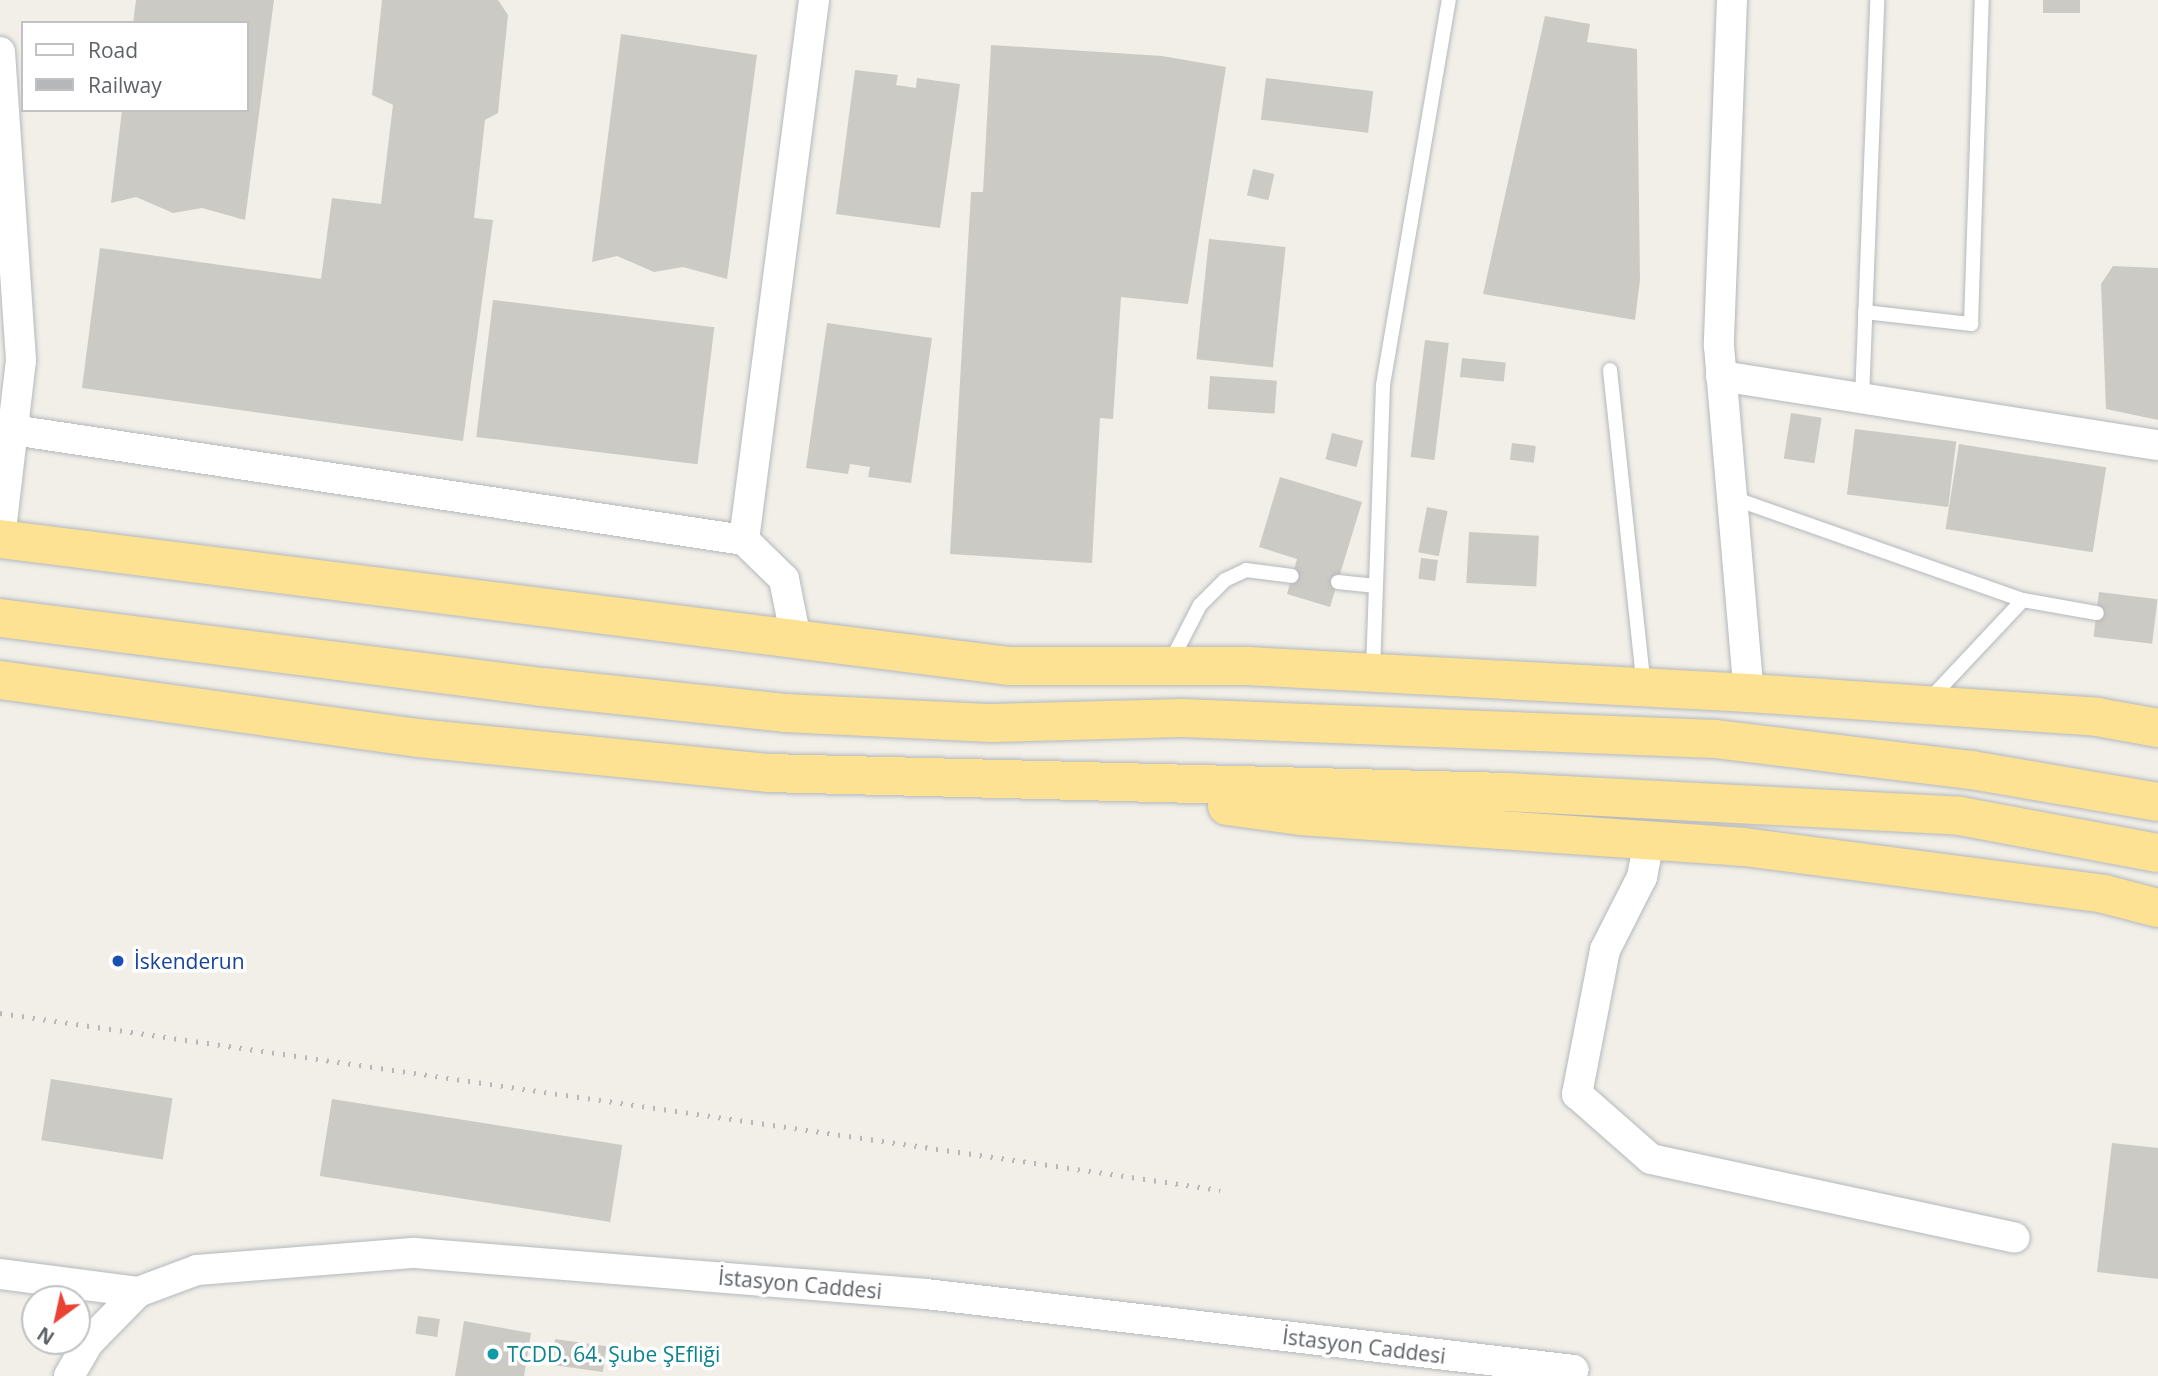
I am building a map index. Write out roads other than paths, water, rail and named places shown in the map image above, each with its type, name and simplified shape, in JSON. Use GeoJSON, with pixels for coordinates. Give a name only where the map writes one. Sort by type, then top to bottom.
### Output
{"type":"FeatureCollection","features":[{"type":"Feature","properties":{"kind":"highway"},"geometry":{"type":"LineString","coordinates":[[0,539],[1009,666],[1168,666],[1644,687],[2097,717],[2158,728]]}},
{"type":"Feature","properties":{"kind":"highway"},"geometry":{"type":"LineString","coordinates":[[0,618],[785,713],[992,723],[1182,718],[1715,739],[1971,770],[2158,802]]}},
{"type":"Feature","properties":{"kind":"highway"},"geometry":{"type":"LineString","coordinates":[[0,680],[418,738],[768,773],[1506,792],[1960,816],[2158,853]]}},
{"type":"Feature","properties":{"kind":"highway"},"geometry":{"type":"LineString","coordinates":[[1037,780],[1300,816],[1772,850],[2104,894],[2158,908]]}},
{"type":"Feature","properties":{"kind":"street"},"geometry":{"type":"LineString","coordinates":[[744,541],[814,0]]}},
{"type":"Feature","properties":{"kind":"street"},"geometry":{"type":"LineString","coordinates":[[1732,0],[1721,376],[1749,693]]}},
{"type":"Feature","properties":{"kind":"street"},"geometry":{"type":"LineString","coordinates":[[0,52],[21,360],[0,539]]}},
{"type":"Feature","properties":{"kind":"street"},"geometry":{"type":"LineString","coordinates":[[1721,376],[2158,445]]}},
{"type":"Feature","properties":{"kind":"street"},"geometry":{"type":"LineString","coordinates":[[13,430],[744,541],[783,579],[796,639]]}},
{"type":"Feature","properties":{"kind":"street"},"geometry":{"type":"LineString","coordinates":[[1648,841],[1642,877],[1605,950],[1577,1094],[1651,1159],[2015,1238]]}},
{"type":"Feature","properties":{"kind":"street","name":"İstasyon Caddesi"},"geometry":{"type":"LineString","coordinates":[[69,1376],[89,1342],[138,1292],[197,1270],[415,1253],[926,1294],[1574,1370]]}},
{"type":"Feature","properties":{"kind":"street"},"geometry":{"type":"LineString","coordinates":[[0,1274],[138,1292]]}},
{"type":"Feature","properties":{"kind":"lane"},"geometry":{"type":"LineString","coordinates":[[1373,673],[1383,385],[1449,0]]}},
{"type":"Feature","properties":{"kind":"lane"},"geometry":{"type":"LineString","coordinates":[[1862,399],[1877,0]]}},
{"type":"Feature","properties":{"kind":"lane"},"geometry":{"type":"LineString","coordinates":[[1865,312],[1970,324],[1982,0]]}},
{"type":"Feature","properties":{"kind":"lane"},"geometry":{"type":"LineString","coordinates":[[1609,370],[1644,687]]}},
{"type":"Feature","properties":{"kind":"lane"},"geometry":{"type":"LineString","coordinates":[[1730,497],[2023,600],[2097,613]]}},
{"type":"Feature","properties":{"kind":"lane"},"geometry":{"type":"LineString","coordinates":[[1168,666],[1200,606],[1225,580],[1246,570],[1292,576]]}},
{"type":"Feature","properties":{"kind":"lane"},"geometry":{"type":"LineString","coordinates":[[1338,582],[1376,586]]}},
{"type":"Feature","properties":{"kind":"lane"},"geometry":{"type":"LineString","coordinates":[[1924,705],[2023,600]]}},
{"type":"Feature","properties":{"kind":"railway"},"geometry":{"type":"LineString","coordinates":[[0,1013],[1220,1190]]}},
{"type":"Feature","properties":{"kind":"place","name":"İskenderun"},"geometry":{"type":"Point","coordinates":[118,961]}},
{"type":"Feature","properties":{"kind":"place","name":"TCDD. 64. Şube ŞEfliği"},"geometry":{"type":"Point","coordinates":[493,1354]}}]}
